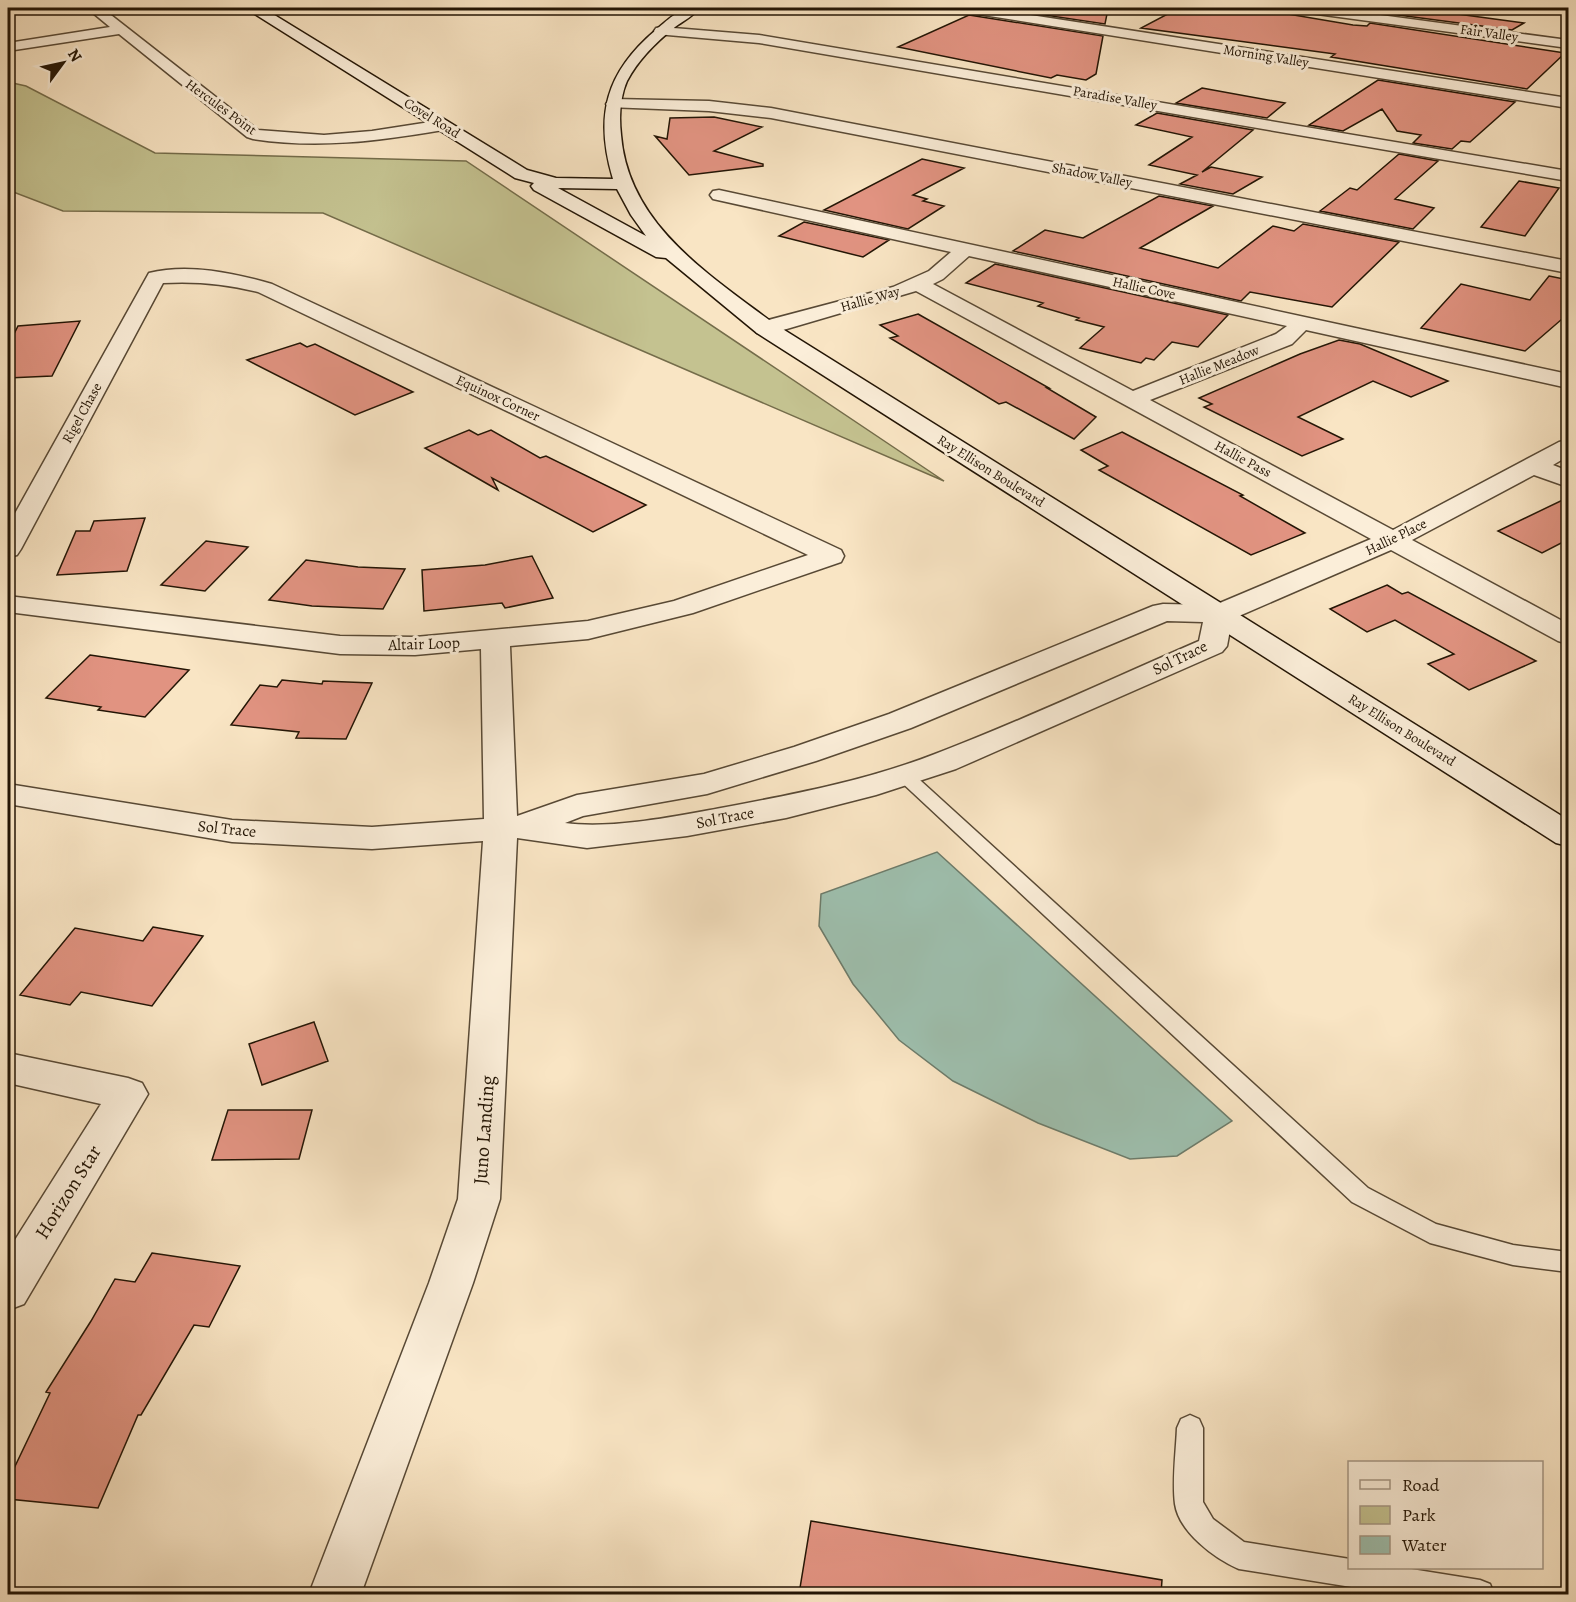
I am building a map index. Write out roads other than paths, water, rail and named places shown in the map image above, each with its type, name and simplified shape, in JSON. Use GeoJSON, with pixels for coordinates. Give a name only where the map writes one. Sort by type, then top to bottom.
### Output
{"type":"FeatureCollection","features":[{"type":"Feature","properties":{"kind":"street","name":"Hercules Point"},"geometry":{"type":"LineString","coordinates":[[94,8],[253,134],[281,140],[345,140],[443,125]]}},
{"type":"Feature","properties":{"kind":"street","name":"Covel Road"},"geometry":{"type":"LineString","coordinates":[[255,8],[521,174],[556,183],[624,184]]}},
{"type":"Feature","properties":{"kind":"street","name":"Ray Ellison Boulevard"},"geometry":{"type":"LineString","coordinates":[[693,8],[661,31],[637,55],[619,83],[611,126],[614,155],[634,206],[648,226],[688,267],[765,328],[1569,835]]}},
{"type":"Feature","properties":{"kind":"street","name":"Morning Valley"},"geometry":{"type":"LineString","coordinates":[[964,8],[1569,103]]}},
{"type":"Feature","properties":{"kind":"street","name":"Fair Valley"},"geometry":{"type":"LineString","coordinates":[[1302,8],[1569,44]]}},
{"type":"Feature","properties":{"kind":"street"},"geometry":{"type":"LineString","coordinates":[[8,47],[121,30]]}},
{"type":"Feature","properties":{"kind":"street","name":"Paradise Valley"},"geometry":{"type":"LineString","coordinates":[[661,31],[737,36],[793,44],[1569,176]]}},
{"type":"Feature","properties":{"kind":"street","name":"Shadow Valley"},"geometry":{"type":"LineString","coordinates":[[614,104],[709,106],[771,114],[1569,267]]}},
{"type":"Feature","properties":{"kind":"street"},"geometry":{"type":"LineString","coordinates":[[521,174],[688,267]]}},
{"type":"Feature","properties":{"kind":"street","name":"Hallie Cove"},"geometry":{"type":"LineString","coordinates":[[719,195],[1569,381]]}},
{"type":"Feature","properties":{"kind":"street","name":"Hallie Way"},"geometry":{"type":"LineString","coordinates":[[765,328],[918,284],[936,274],[965,249]]}},
{"type":"Feature","properties":{"kind":"street","name":"Equinox Corner"},"geometry":{"type":"LineString","coordinates":[[156,277],[202,275],[232,278],[265,288],[831,556]]}},
{"type":"Feature","properties":{"kind":"street","name":"Rigel Chase"},"geometry":{"type":"LineString","coordinates":[[8,549],[156,277]]}},
{"type":"Feature","properties":{"kind":"street","name":"Hallie Pass"},"geometry":{"type":"LineString","coordinates":[[918,284],[1569,635]]}},
{"type":"Feature","properties":{"kind":"street","name":"Hallie Meadow"},"geometry":{"type":"LineString","coordinates":[[1132,399],[1284,339],[1295,330],[1300,322]]}},
{"type":"Feature","properties":{"kind":"street","name":"Hallie Place"},"geometry":{"type":"LineString","coordinates":[[1219,614],[1393,540],[1569,447]]}},
{"type":"Feature","properties":{"kind":"street"},"geometry":{"type":"LineString","coordinates":[[1535,466],[1569,480]]}},
{"type":"Feature","properties":{"kind":"street","name":"Altair Loop"},"geometry":{"type":"LineString","coordinates":[[8,604],[340,645],[415,646],[588,630],[683,607],[831,556]]}},
{"type":"Feature","properties":{"kind":"street","name":"Sol Trace"},"geometry":{"type":"LineString","coordinates":[[8,794],[232,831],[372,838],[511,828],[587,837],[687,825],[786,807],[864,788],[945,762],[1212,646],[1219,614],[1163,612],[900,721],[805,754],[707,784],[577,806],[511,828]]}},
{"type":"Feature","properties":{"kind":"street","name":"Juno Landing"},"geometry":{"type":"LineString","coordinates":[[335,1594],[452,1283],[479,1198],[511,828],[495,640]]}},
{"type":"Feature","properties":{"kind":"street","name":"Horizon Star"},"geometry":{"type":"LineString","coordinates":[[8,1068],[128,1094],[8,1290]]}},
{"type":"Feature","properties":{"kind":"lane"},"geometry":{"type":"LineString","coordinates":[[904,775],[1360,1195],[1430,1233],[1513,1255],[1569,1262]]}},
{"type":"Feature","properties":{"kind":"lane"},"geometry":{"type":"LineString","coordinates":[[1190,1428],[1190,1505],[1203,1529],[1239,1555],[1480,1594]]}},
{"type":"Feature","properties":{"kind":"water"},"geometry":{"type":"Polygon","coordinates":[[[937,852],[1232,1121],[1177,1156],[1130,1159],[1038,1123],[953,1081],[899,1040],[853,984],[819,926],[821,894],[937,852]]]}}]}
